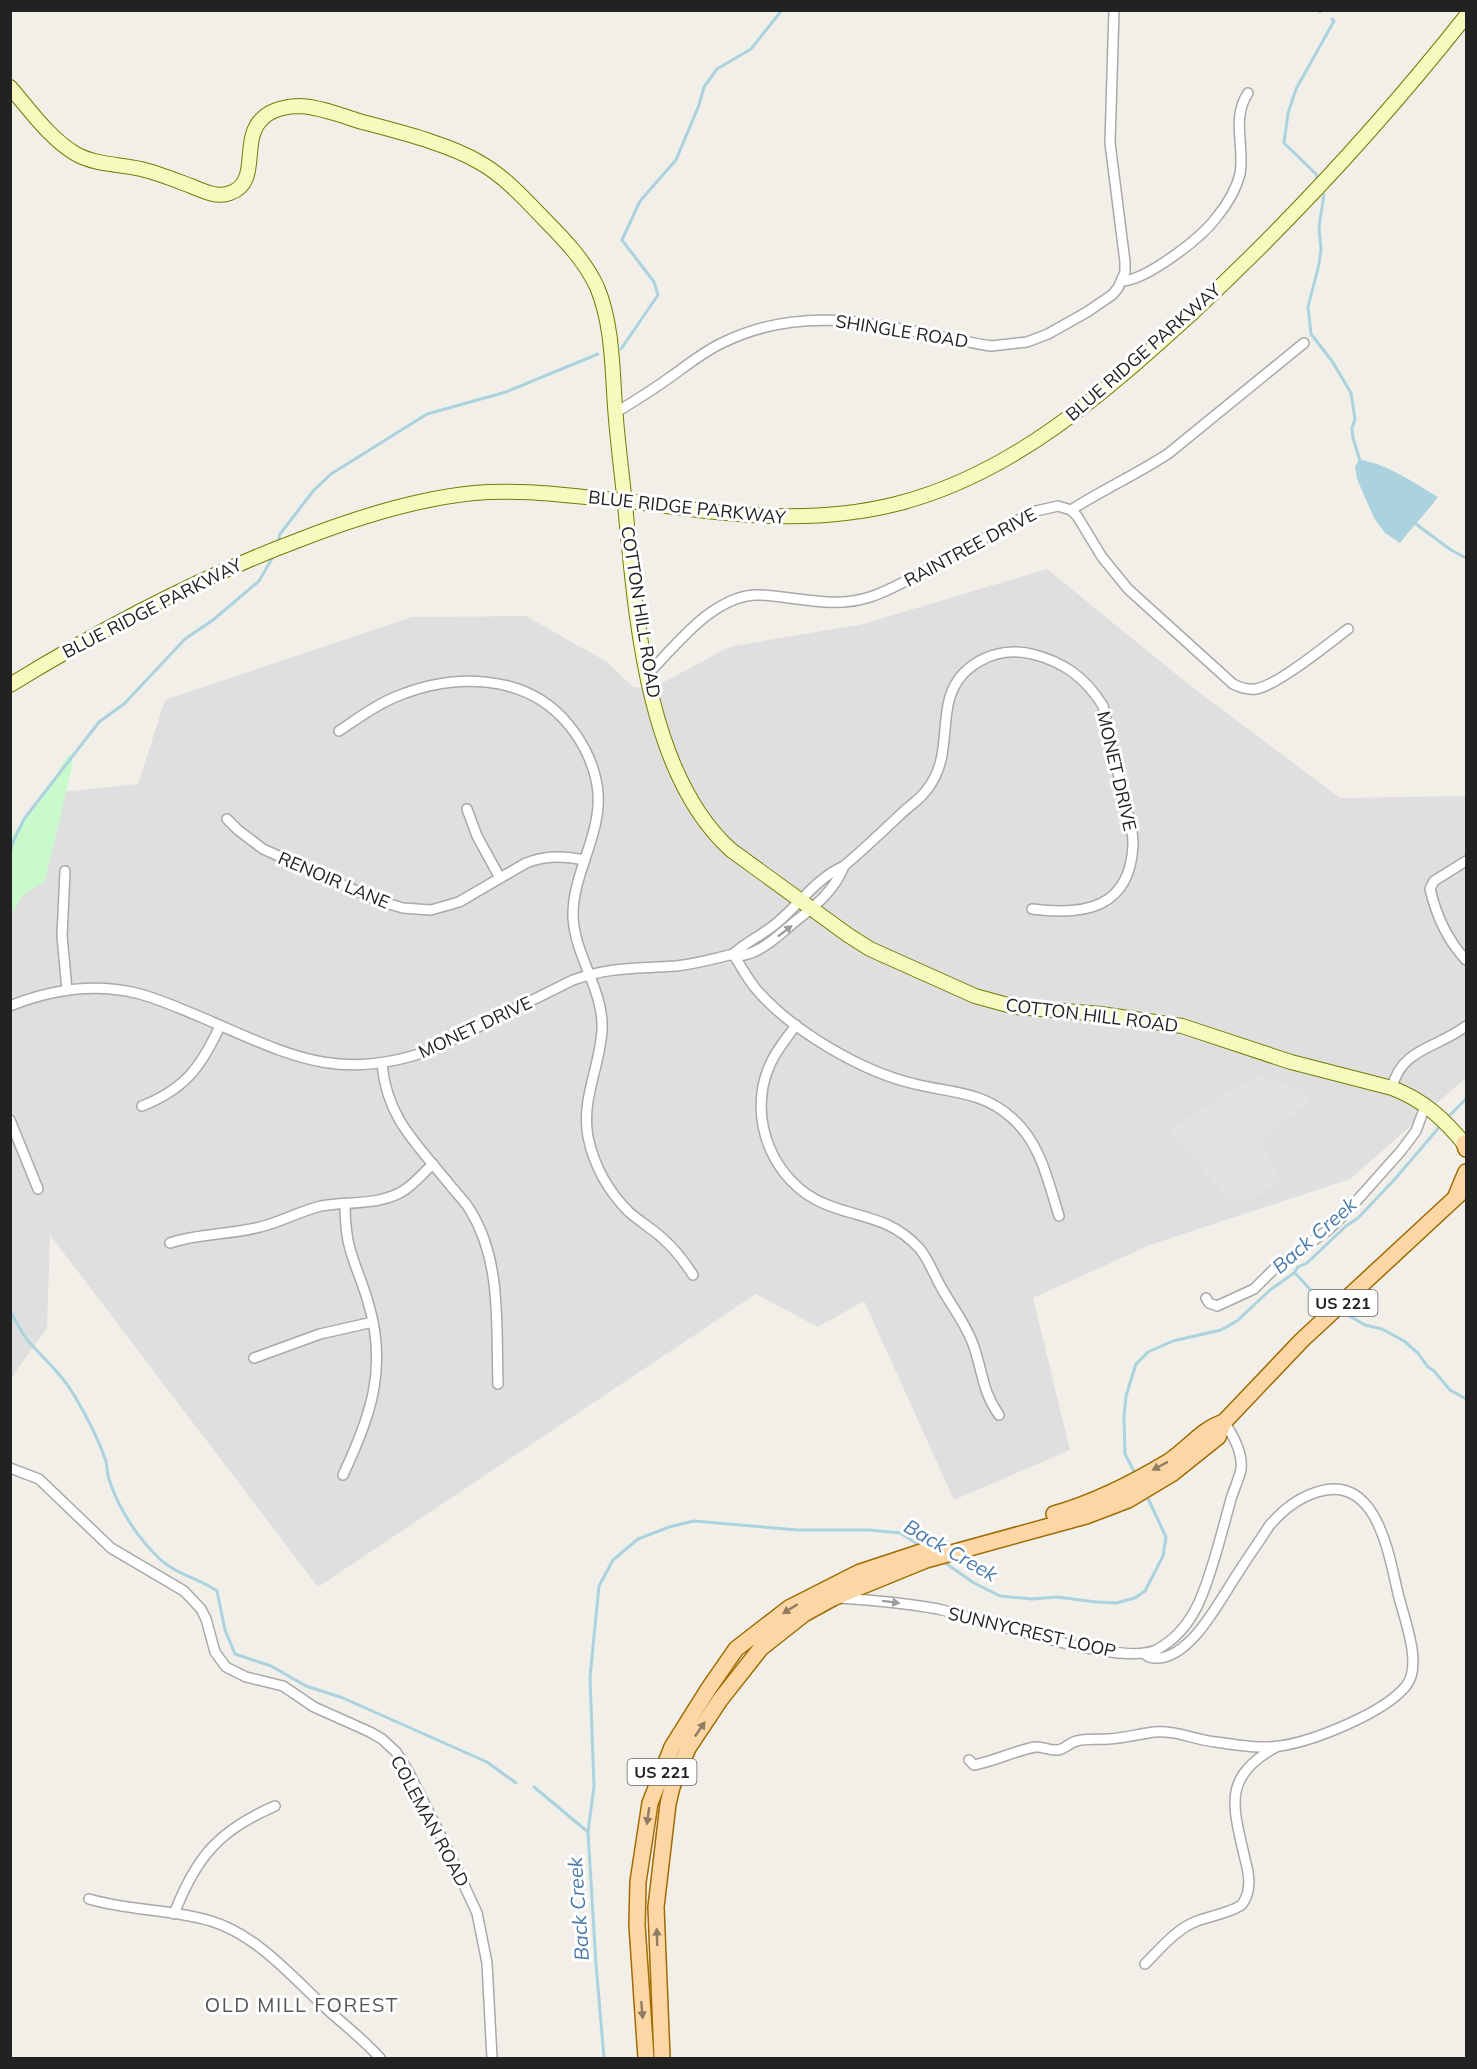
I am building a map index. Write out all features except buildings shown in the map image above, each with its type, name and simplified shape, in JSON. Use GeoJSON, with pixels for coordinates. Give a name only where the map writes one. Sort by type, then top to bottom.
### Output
{"type":"FeatureCollection","features":[{"type":"Feature","properties":{"kind":"main road"},"geometry":{"type":"LineString","coordinates":[[1454,1199],[1467,1172]]}},
{"type":"Feature","properties":{"kind":"main road","name":"US 221"},"geometry":{"type":"LineString","coordinates":[[646,2058],[637,1925],[639,1882],[650,1803],[672,1747],[736,1649],[789,1608],[866,1576],[1086,1516],[1128,1500],[1173,1473],[1209,1436],[1212,1426],[1224,1422],[1302,1340],[1467,1188]]}},
{"type":"Feature","properties":{"kind":"main road","name":"US 221"},"geometry":{"type":"LineString","coordinates":[[662,2058],[656,1907],[668,1804],[672,1787],[688,1748],[720,1700],[761,1648],[804,1614],[866,1576]]}},
{"type":"Feature","properties":{"kind":"street"},"geometry":{"type":"LineString","coordinates":[[1114,10],[1110,143],[1124,243],[1125,272],[1122,281]]}},
{"type":"Feature","properties":{"kind":"street","name":"BLUE RIDGE PARKWAY"},"geometry":{"type":"LineString","coordinates":[[10,685],[112,625],[206,577],[353,520],[425,500],[476,493],[525,493],[636,502],[746,516],[790,518],[833,516],[895,505],[926,496],[973,477],[1020,452],[1101,392],[1151,350],[1281,228],[1373,129],[1467,16]]}},
{"type":"Feature","properties":{"kind":"street","name":"COTTON HILL ROAD"},"geometry":{"type":"LineString","coordinates":[[10,87],[64,146],[75,154],[101,163],[141,169],[217,195],[234,191],[243,184],[248,171],[250,140],[258,124],[270,113],[291,107],[315,108],[455,151],[477,160],[501,177],[574,252],[596,285],[606,317],[633,582],[653,702],[669,751],[698,814],[717,838],[848,935],[886,957],[995,1002],[1031,1009],[1101,1014],[1171,1024],[1209,1034],[1291,1062],[1392,1088],[1426,1104],[1439,1114],[1466,1146]]}},
{"type":"Feature","properties":{"kind":"street","name":"SHINGLE ROAD"},"geometry":{"type":"LineString","coordinates":[[615,413],[700,355],[732,339],[764,327],[807,319],[844,320],[991,346],[1011,345],[1037,338],[1065,325],[1112,295],[1122,281],[1136,279],[1167,260],[1203,232],[1223,210],[1240,174],[1239,114],[1248,93]]}},
{"type":"Feature","properties":{"kind":"street"},"geometry":{"type":"LineString","coordinates":[[1304,343],[1169,453],[1071,510],[1115,575],[1128,590],[1233,684],[1242,688],[1256,689],[1265,686],[1305,661],[1348,629]]}},
{"type":"Feature","properties":{"kind":"street","name":"RAINTREE DRIVE"},"geometry":{"type":"LineString","coordinates":[[648,674],[690,629],[734,599],[759,595],[834,603],[856,601],[892,588],[1036,511],[1059,506],[1071,510]]}},
{"type":"Feature","properties":{"kind":"street","name":"MONET DRIVE"},"geometry":{"type":"LineString","coordinates":[[733,954],[741,946],[778,923],[829,872],[844,866],[926,791],[939,768],[944,750],[948,702],[963,675],[976,661],[996,653],[1014,651],[1053,660],[1075,672],[1093,688],[1103,706],[1133,842],[1130,869],[1124,884],[1108,900],[1076,911],[1060,913],[1032,909]]}},
{"type":"Feature","properties":{"kind":"street"},"geometry":{"type":"LineString","coordinates":[[339,731],[391,698],[429,686],[472,680],[510,686],[540,699],[555,709],[573,730],[590,758],[595,776],[598,808],[596,827],[574,900],[573,920],[578,943],[591,974],[602,1012],[598,1058],[587,1100],[586,1119],[593,1154],[608,1186],[618,1200],[630,1213],[673,1248],[693,1275]]}},
{"type":"Feature","properties":{"kind":"street"},"geometry":{"type":"LineString","coordinates":[[467,808],[477,836],[500,878]]}},
{"type":"Feature","properties":{"kind":"street","name":"RENOIR LANE"},"geometry":{"type":"LineString","coordinates":[[227,819],[250,841],[263,849],[379,901],[403,908],[446,907],[470,897],[538,858],[565,856],[585,860]]}},
{"type":"Feature","properties":{"kind":"street"},"geometry":{"type":"LineString","coordinates":[[1467,861],[1434,881],[1430,889],[1440,919],[1450,939],[1467,960]]}},
{"type":"Feature","properties":{"kind":"street","name":"MONET DRIVE"},"geometry":{"type":"LineString","coordinates":[[10,1006],[46,994],[67,990],[96,988],[135,993],[153,998],[298,1058],[341,1065],[382,1064],[417,1056],[436,1048],[573,980],[591,974],[634,967],[678,966],[733,954],[743,955],[768,943],[813,909],[838,881],[844,866]]}},
{"type":"Feature","properties":{"kind":"street"},"geometry":{"type":"LineString","coordinates":[[65,871],[62,936],[67,990]]}},
{"type":"Feature","properties":{"kind":"street"},"geometry":{"type":"LineString","coordinates":[[733,954],[757,990],[796,1024],[830,1048],[873,1071],[915,1085],[968,1094],[1000,1108],[1023,1129],[1034,1145],[1042,1161],[1059,1216]]}},
{"type":"Feature","properties":{"kind":"street"},"geometry":{"type":"LineString","coordinates":[[796,1024],[769,1067],[762,1094],[762,1125],[772,1154],[790,1179],[812,1197],[841,1210],[882,1221],[921,1249],[971,1337],[985,1391],[999,1415]]}},
{"type":"Feature","properties":{"kind":"street"},"geometry":{"type":"LineString","coordinates":[[142,1106],[171,1092],[194,1073],[220,1026]]}},
{"type":"Feature","properties":{"kind":"street"},"geometry":{"type":"LineString","coordinates":[[1392,1088],[1395,1076],[1408,1059],[1467,1026]]}},
{"type":"Feature","properties":{"kind":"street"},"geometry":{"type":"LineString","coordinates":[[382,1064],[387,1095],[393,1110],[412,1139],[470,1210],[485,1245],[495,1282],[498,1384]]}},
{"type":"Feature","properties":{"kind":"street"},"geometry":{"type":"LineString","coordinates":[[1206,1298],[1209,1303],[1217,1306],[1250,1292],[1275,1268],[1328,1230],[1401,1151],[1416,1131],[1426,1104]]}},
{"type":"Feature","properties":{"kind":"street"},"geometry":{"type":"LineString","coordinates":[[10,1120],[38,1190]]}},
{"type":"Feature","properties":{"kind":"street"},"geometry":{"type":"LineString","coordinates":[[170,1243],[189,1237],[264,1227],[312,1208],[378,1200],[392,1196],[405,1190],[433,1164]]}},
{"type":"Feature","properties":{"kind":"street"},"geometry":{"type":"LineString","coordinates":[[343,1474],[362,1435],[371,1407],[377,1367],[373,1322],[349,1246],[345,1204]]}},
{"type":"Feature","properties":{"kind":"street"},"geometry":{"type":"LineString","coordinates":[[254,1358],[321,1334],[373,1322]]}},
{"type":"Feature","properties":{"kind":"street"},"geometry":{"type":"LineString","coordinates":[[1144,1653],[1155,1650],[1186,1624],[1195,1612],[1207,1584],[1241,1468],[1236,1442],[1224,1422]]}},
{"type":"Feature","properties":{"kind":"street","name":"COLEMAN ROAD"},"geometry":{"type":"LineString","coordinates":[[10,1468],[29,1474],[44,1484],[111,1548],[184,1591],[201,1609],[215,1652],[226,1667],[246,1677],[283,1686],[314,1707],[382,1739],[396,1752],[445,1844],[477,1913],[487,1963],[492,2058]]}},
{"type":"Feature","properties":{"kind":"street","name":"SUNNYCREST LOOP"},"geometry":{"type":"LineString","coordinates":[[833,1598],[874,1600],[938,1609],[1065,1643],[1124,1654],[1144,1653],[1152,1658],[1161,1658],[1188,1643],[1202,1626],[1269,1526],[1285,1509],[1306,1496],[1324,1490],[1345,1491],[1359,1499],[1377,1522],[1390,1555],[1412,1651],[1411,1674],[1404,1688],[1357,1719],[1315,1737],[1278,1746]]}},
{"type":"Feature","properties":{"kind":"street"},"geometry":{"type":"LineString","coordinates":[[969,1760],[974,1765],[1037,1747],[1056,1750],[1081,1740],[1110,1739],[1155,1732],[1181,1733],[1212,1742],[1278,1746]]}},
{"type":"Feature","properties":{"kind":"street"},"geometry":{"type":"LineString","coordinates":[[1145,1964],[1173,1935],[1184,1928],[1242,1906],[1249,1887],[1249,1876],[1234,1810],[1235,1789],[1246,1771],[1278,1746]]}},
{"type":"Feature","properties":{"kind":"street"},"geometry":{"type":"LineString","coordinates":[[174,1914],[190,1877],[210,1848],[240,1823],[275,1806]]}},
{"type":"Feature","properties":{"kind":"street"},"geometry":{"type":"LineString","coordinates":[[89,1899],[125,1908],[199,1918],[226,1927],[258,1947],[380,2058]]}},
{"type":"Feature","properties":{"kind":"shaded area"},"geometry":{"type":"Polygon","coordinates":[[[1047,569],[1188,684],[1340,798],[1466,796],[1466,1078],[1350,1179],[1150,1245],[1033,1298],[1070,1450],[954,1500],[864,1301],[818,1327],[756,1294],[318,1587],[50,1235],[47,1328],[11,1378],[11,860],[52,793],[138,784],[165,700],[412,617],[526,616],[607,662],[633,687],[651,689],[729,647],[863,624],[1047,569]]]}},
{"type":"Feature","properties":{"kind":"shaded area"},"geometry":{"type":"Polygon","coordinates":[[[1258,1075],[1304,1090],[1311,1099],[1262,1141],[1282,1181],[1249,1201],[1229,1200],[1169,1129],[1258,1075]]]}},
{"type":"Feature","properties":{"kind":"green space"},"geometry":{"type":"Polygon","coordinates":[[[69,754],[73,762],[45,881],[23,895],[11,916],[11,836],[45,793],[69,754]]]}},
{"type":"Feature","properties":{"kind":"water"},"geometry":{"type":"Polygon","coordinates":[[[1359,460],[1389,469],[1438,497],[1400,543],[1385,533],[1374,518],[1357,479],[1355,467],[1359,460]]]}},
{"type":"Feature","properties":{"kind":"waterway"},"geometry":{"type":"LineString","coordinates":[[621,349],[658,295],[654,282],[622,240],[640,201],[676,160],[704,87],[717,69],[751,49],[782,10]]}},
{"type":"Feature","properties":{"kind":"waterway"},"geometry":{"type":"LineString","coordinates":[[1318,179],[1316,174],[1284,143],[1288,113],[1296,89],[1334,21],[1332,19]]}},
{"type":"Feature","properties":{"kind":"waterway"},"geometry":{"type":"LineString","coordinates":[[1324,195],[1319,226],[1321,250],[1308,307],[1311,334],[1332,361],[1351,393],[1355,419],[1352,428],[1353,438],[1360,461]]}},
{"type":"Feature","properties":{"kind":"waterway"},"geometry":{"type":"LineString","coordinates":[[278,542],[280,534],[314,490],[331,474],[427,414],[506,392],[598,354]]}},
{"type":"Feature","properties":{"kind":"waterway"},"geometry":{"type":"LineString","coordinates":[[1416,524],[1451,550],[1466,558]]}},
{"type":"Feature","properties":{"kind":"waterway"},"geometry":{"type":"LineString","coordinates":[[10,853],[24,819],[99,722],[124,704],[185,639],[213,620],[259,581],[273,557]]}},
{"type":"Feature","properties":{"kind":"waterway","name":"Back Creek"},"geometry":{"type":"LineString","coordinates":[[1447,1118],[1466,1099]]}},
{"type":"Feature","properties":{"kind":"waterway","name":"Back Creek"},"geometry":{"type":"LineString","coordinates":[[1136,1475],[1125,1454],[1124,1417],[1126,1396],[1136,1364],[1148,1352],[1173,1341],[1221,1330],[1237,1321],[1270,1290],[1294,1273],[1298,1267],[1307,1263],[1346,1226],[1358,1218],[1441,1125]]}},
{"type":"Feature","properties":{"kind":"waterway"},"geometry":{"type":"LineString","coordinates":[[1295,1273],[1319,1299],[1332,1306]]}},
{"type":"Feature","properties":{"kind":"waterway"},"geometry":{"type":"LineString","coordinates":[[10,1310],[26,1338],[69,1387],[92,1427],[103,1452],[109,1479],[118,1501],[137,1533],[167,1565],[217,1591],[225,1630],[235,1654],[271,1666],[306,1686],[343,1698],[487,1762],[516,1783]]}},
{"type":"Feature","properties":{"kind":"waterway"},"geometry":{"type":"LineString","coordinates":[[1341,1311],[1365,1325],[1382,1329],[1404,1341],[1418,1353],[1450,1390],[1466,1399]]}},
{"type":"Feature","properties":{"kind":"waterway","name":"Back Creek"},"geometry":{"type":"LineString","coordinates":[[941,1560],[974,1583],[1000,1596],[1032,1599],[1057,1597],[1116,1603],[1135,1598],[1145,1591],[1163,1556],[1166,1537],[1146,1494]]}},
{"type":"Feature","properties":{"kind":"waterway","name":"Back Creek"},"geometry":{"type":"LineString","coordinates":[[604,2058],[588,1832],[594,1786],[590,1677],[599,1586],[613,1560],[638,1539],[669,1527],[694,1521],[798,1530],[869,1530],[900,1533],[921,1546]]}},
{"type":"Feature","properties":{"kind":"waterway"},"geometry":{"type":"LineString","coordinates":[[534,1787],[588,1832]]}},
{"type":"Feature","properties":{"kind":"district","name":"OLD MILL FOREST"},"geometry":{"type":"Point","coordinates":[302,2004]}}]}
